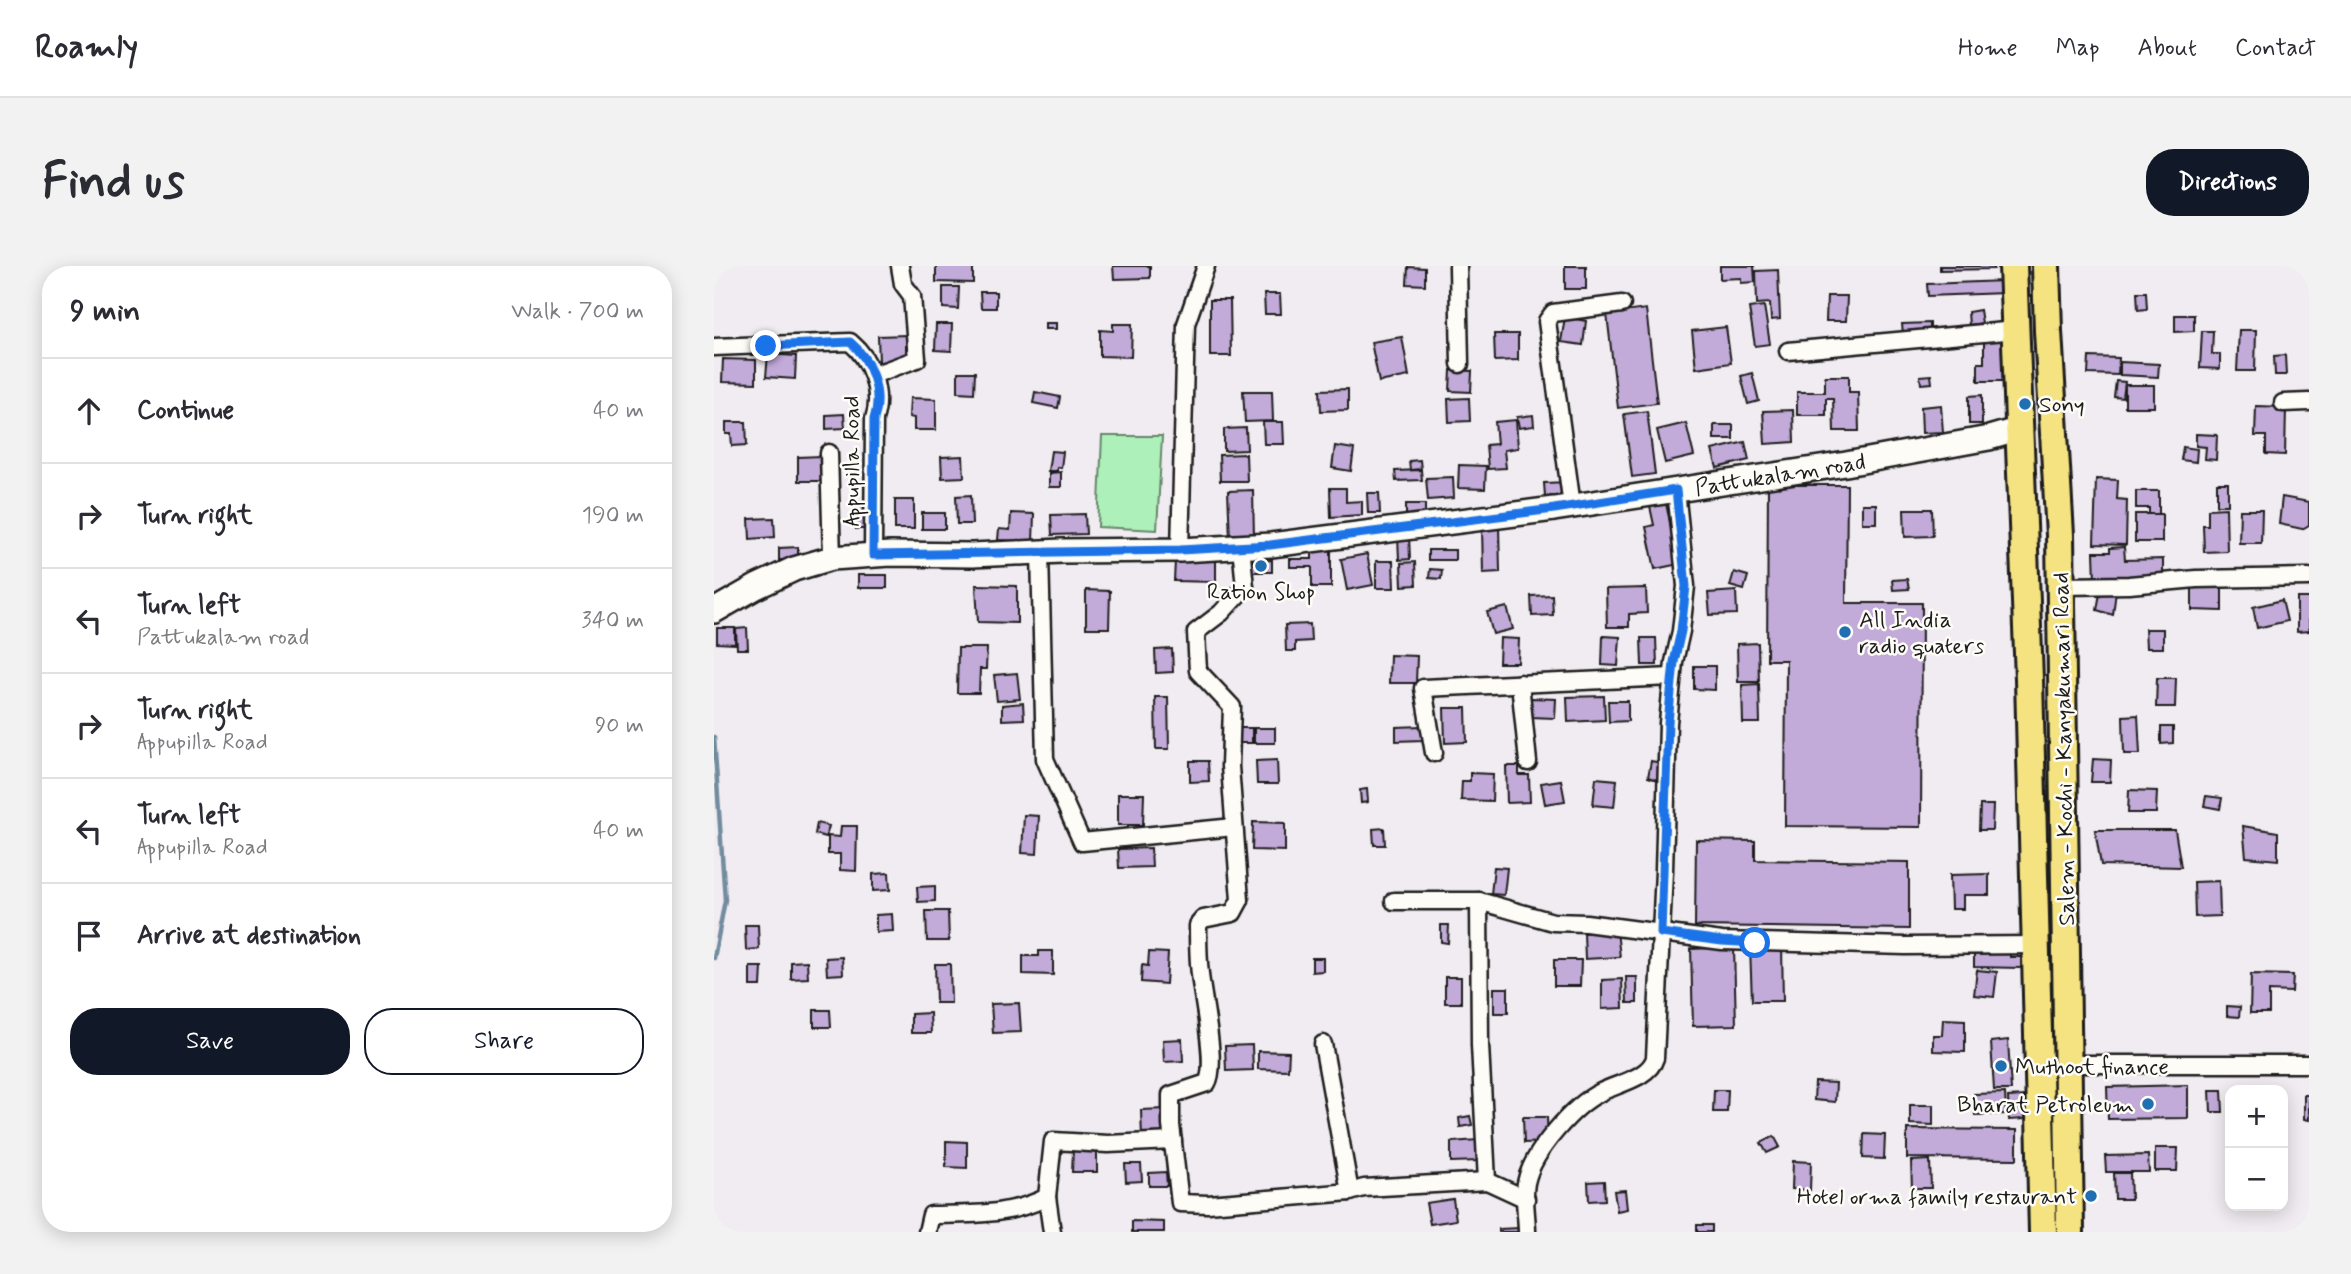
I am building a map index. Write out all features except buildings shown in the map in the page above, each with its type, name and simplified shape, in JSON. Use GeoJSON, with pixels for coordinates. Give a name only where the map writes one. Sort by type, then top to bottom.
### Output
{"type":"FeatureCollection","features":[{"type":"Feature","properties":{"kind":"highway"},"geometry":{"type":"LineString","coordinates":[[2013,266],[2043,1232]]}},
{"type":"Feature","properties":{"kind":"highway","name":"Salem - Kochi - Kanyakumari Road"},"geometry":{"type":"LineString","coordinates":[[2046,266],[2060,535],[2070,1232]]}},
{"type":"Feature","properties":{"kind":"main road","name":"Pattukalam road"},"geometry":{"type":"LineString","coordinates":[[714,611],[794,569],[832,558],[1180,550],[1270,545],[1676,490],[1902,455],[1989,438],[2020,429]]}},
{"type":"Feature","properties":{"kind":"street"},"geometry":{"type":"LineString","coordinates":[[873,375],[917,359],[912,296],[903,284],[900,266]]}},
{"type":"Feature","properties":{"kind":"street"},"geometry":{"type":"LineString","coordinates":[[1180,550],[1186,324],[1206,266]]}},
{"type":"Feature","properties":{"kind":"street"},"geometry":{"type":"LineString","coordinates":[[1458,266],[1460,364]]}},
{"type":"Feature","properties":{"kind":"street"},"geometry":{"type":"LineString","coordinates":[[1572,506],[1547,321],[1553,313],[1622,304]]}},
{"type":"Feature","properties":{"kind":"street"},"geometry":{"type":"LineString","coordinates":[[1788,351],[2016,330]]}},
{"type":"Feature","properties":{"kind":"street","name":"Appupilla Road"},"geometry":{"type":"LineString","coordinates":[[714,347],[850,342],[859,350],[873,375],[877,409],[874,419],[873,555]]}},
{"type":"Feature","properties":{"kind":"street"},"geometry":{"type":"LineString","coordinates":[[2283,403],[2309,402]]}},
{"type":"Feature","properties":{"kind":"street"},"geometry":{"type":"LineString","coordinates":[[829,453],[832,558]]}},
{"type":"Feature","properties":{"kind":"street"},"geometry":{"type":"LineString","coordinates":[[1527,1232],[1526,1183],[1532,1166],[1545,1145],[1580,1106],[1599,1093],[1643,1073],[1652,1066],[1655,1058],[1668,723],[1686,586],[1676,490]]}},
{"type":"Feature","properties":{"kind":"street"},"geometry":{"type":"LineString","coordinates":[[1241,546],[1245,587],[1221,613],[1196,632],[1198,671],[1232,707],[1230,766],[1240,900],[1233,914],[1203,919],[1198,925],[1200,972],[1212,1062],[1209,1079],[1202,1086],[1171,1094],[1180,1203],[1208,1204],[1350,1192],[1364,1188],[1487,1181],[1526,1199]]}},
{"type":"Feature","properties":{"kind":"street"},"geometry":{"type":"LineString","coordinates":[[1040,552],[1045,759],[1082,842],[1234,827]]}},
{"type":"Feature","properties":{"kind":"street"},"geometry":{"type":"LineString","coordinates":[[2061,586],[2309,577]]}},
{"type":"Feature","properties":{"kind":"street"},"geometry":{"type":"LineString","coordinates":[[1434,753],[1423,688],[1672,677]]}},
{"type":"Feature","properties":{"kind":"street"},"geometry":{"type":"LineString","coordinates":[[1520,684],[1528,762]]}},
{"type":"Feature","properties":{"kind":"street"},"geometry":{"type":"LineString","coordinates":[[1394,901],[1479,901],[1553,922],[1587,923],[1722,941],[1905,946],[2035,945]]}},
{"type":"Feature","properties":{"kind":"street"},"geometry":{"type":"LineString","coordinates":[[1479,901],[1480,1045],[1487,1181]]}},
{"type":"Feature","properties":{"kind":"street"},"geometry":{"type":"LineString","coordinates":[[1323,1044],[1350,1192]]}},
{"type":"Feature","properties":{"kind":"street"},"geometry":{"type":"LineString","coordinates":[[2069,1064],[2309,1064]]}},
{"type":"Feature","properties":{"kind":"street"},"geometry":{"type":"LineString","coordinates":[[1052,1232],[1047,1197],[1053,1141],[1108,1144],[1173,1141]]}},
{"type":"Feature","properties":{"kind":"street"},"geometry":{"type":"LineString","coordinates":[[927,1232],[931,1215],[999,1213],[1033,1204],[1047,1197]]}},
{"type":"Feature","properties":{"kind":"green space"},"geometry":{"type":"Polygon","coordinates":[[[1102,436],[1162,436],[1157,530],[1098,527],[1102,436]]]}},
{"type":"Feature","properties":{"kind":"waterway"},"geometry":{"type":"LineString","coordinates":[[714,737],[725,900],[714,958]]}},
{"type":"Feature","properties":{"kind":"place","name":"Sony"},"geometry":{"type":"Point","coordinates":[2025,404]}},
{"type":"Feature","properties":{"kind":"place","name":"Ration Shop"},"geometry":{"type":"Point","coordinates":[1261,566]}},
{"type":"Feature","properties":{"kind":"place","name":"All India radio quaters"},"geometry":{"type":"Point","coordinates":[1845,632]}},
{"type":"Feature","properties":{"kind":"place","name":"Muthoot finance"},"geometry":{"type":"Point","coordinates":[2001,1066]}},
{"type":"Feature","properties":{"kind":"place","name":"Bharat Petroleum"},"geometry":{"type":"Point","coordinates":[2148,1104]}},
{"type":"Feature","properties":{"kind":"place","name":"Hotel orma family restaurant"},"geometry":{"type":"Point","coordinates":[2091,1196]}},
{"type":"Feature","properties":{"kind":"route"},"geometry":{"type":"LineString","coordinates":[[766,346],[850,342],[867,362],[873,375],[877,409],[874,419],[873,555],[1180,550],[1270,545],[1554,509],[1676,490],[1686,586],[1668,723],[1661,933],[1755,943]]}}]}
